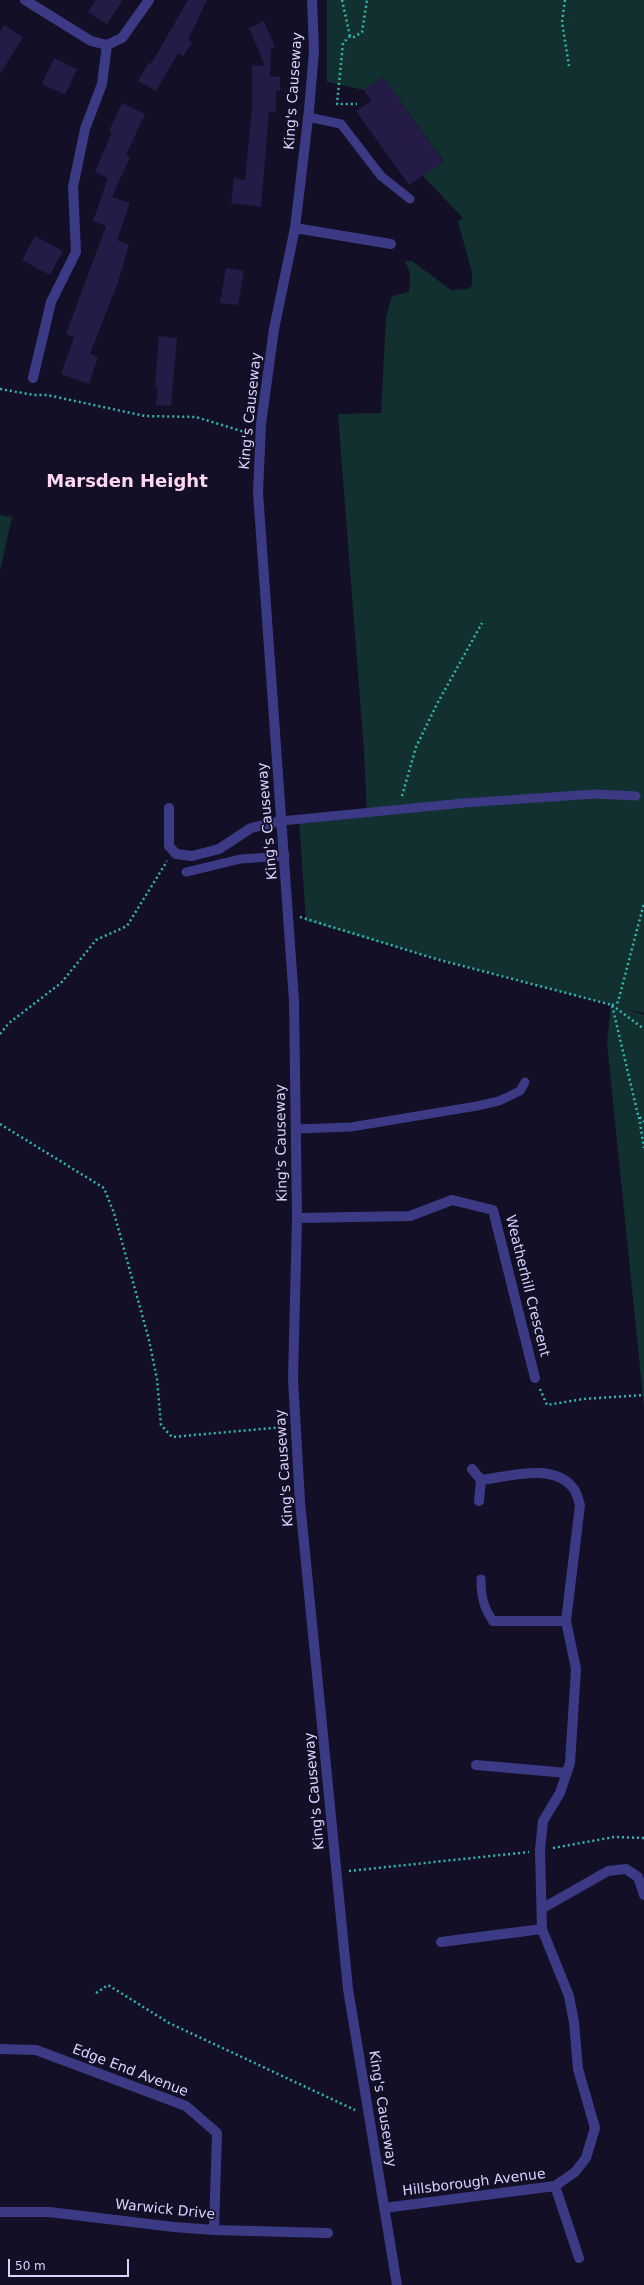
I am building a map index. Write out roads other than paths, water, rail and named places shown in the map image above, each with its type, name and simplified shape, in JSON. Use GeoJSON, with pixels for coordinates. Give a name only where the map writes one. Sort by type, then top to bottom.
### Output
{"type":"FeatureCollection","features":[{"type":"Feature","properties":{"kind":"street"},"geometry":{"type":"LineString","coordinates":[[25,0],[91,41],[107,45],[122,38],[149,0]]}},
{"type":"Feature","properties":{"kind":"street","name":"King's Causeway"},"geometry":{"type":"LineString","coordinates":[[312,0],[314,51],[308,117],[295,228],[274,329],[260,436],[258,492],[281,821],[285,856],[294,1001],[297,1218],[293,1379],[300,1502],[348,1989],[397,2285]]}},
{"type":"Feature","properties":{"kind":"street"},"geometry":{"type":"LineString","coordinates":[[33,378],[51,302],[76,252],[73,187],[85,129],[102,84],[107,45]]}},
{"type":"Feature","properties":{"kind":"street"},"geometry":{"type":"LineString","coordinates":[[295,228],[392,244]]}},
{"type":"Feature","properties":{"kind":"street"},"geometry":{"type":"LineString","coordinates":[[169,808],[169,846],[176,854],[192,856],[219,849],[251,828],[281,821]]}},
{"type":"Feature","properties":{"kind":"street","name":"Weatherhill Crescent"},"geometry":{"type":"LineString","coordinates":[[297,1218],[410,1216],[452,1200],[493,1210],[536,1378]]}},
{"type":"Feature","properties":{"kind":"street"},"geometry":{"type":"LineString","coordinates":[[472,1469],[481,1480],[479,1501]]}},
{"type":"Feature","properties":{"kind":"street","name":"Hillsborough Avenue"},"geometry":{"type":"LineString","coordinates":[[384,2208],[555,2186],[575,2172],[586,2158],[595,2128],[578,2069],[574,2022],[569,1996],[542,1929],[543,1908],[540,1850],[543,1821],[560,1793],[570,1764],[576,1669],[566,1621],[580,1505],[574,1488],[560,1477],[537,1472],[481,1480]]}},
{"type":"Feature","properties":{"kind":"street"},"geometry":{"type":"LineString","coordinates":[[493,1621],[566,1621]]}},
{"type":"Feature","properties":{"kind":"street"},"geometry":{"type":"LineString","coordinates":[[476,1765],[567,1773]]}},
{"type":"Feature","properties":{"kind":"street"},"geometry":{"type":"LineString","coordinates":[[543,1908],[608,1871],[626,1869],[638,1877],[644,1895]]}},
{"type":"Feature","properties":{"kind":"street"},"geometry":{"type":"LineString","coordinates":[[441,1942],[542,1929]]}},
{"type":"Feature","properties":{"kind":"street","name":"Edge End Avenue"},"geometry":{"type":"LineString","coordinates":[[0,2049],[36,2050],[186,2106],[217,2133],[214,2230]]}},
{"type":"Feature","properties":{"kind":"street"},"geometry":{"type":"LineString","coordinates":[[555,2186],[579,2258]]}},
{"type":"Feature","properties":{"kind":"street","name":"Warwick Drive"},"geometry":{"type":"LineString","coordinates":[[0,2212],[49,2212],[174,2227],[214,2230],[328,2233]]}},
{"type":"Feature","properties":{"kind":"lane"},"geometry":{"type":"LineString","coordinates":[[308,117],[340,124],[381,176],[410,199]]}},
{"type":"Feature","properties":{"kind":"lane"},"geometry":{"type":"LineString","coordinates":[[281,821],[464,803],[595,794],[636,796]]}},
{"type":"Feature","properties":{"kind":"lane"},"geometry":{"type":"LineString","coordinates":[[186,872],[240,858],[285,856]]}},
{"type":"Feature","properties":{"kind":"lane"},"geometry":{"type":"LineString","coordinates":[[296,1129],[351,1128],[477,1106],[499,1101],[520,1091],[525,1082]]}},
{"type":"Feature","properties":{"kind":"lane"},"geometry":{"type":"LineString","coordinates":[[481,1579],[481,1593],[483,1602],[493,1621]]}},
{"type":"Feature","properties":{"kind":"district","name":"Marsden Height"},"geometry":{"type":"Point","coordinates":[127,482]}}]}
